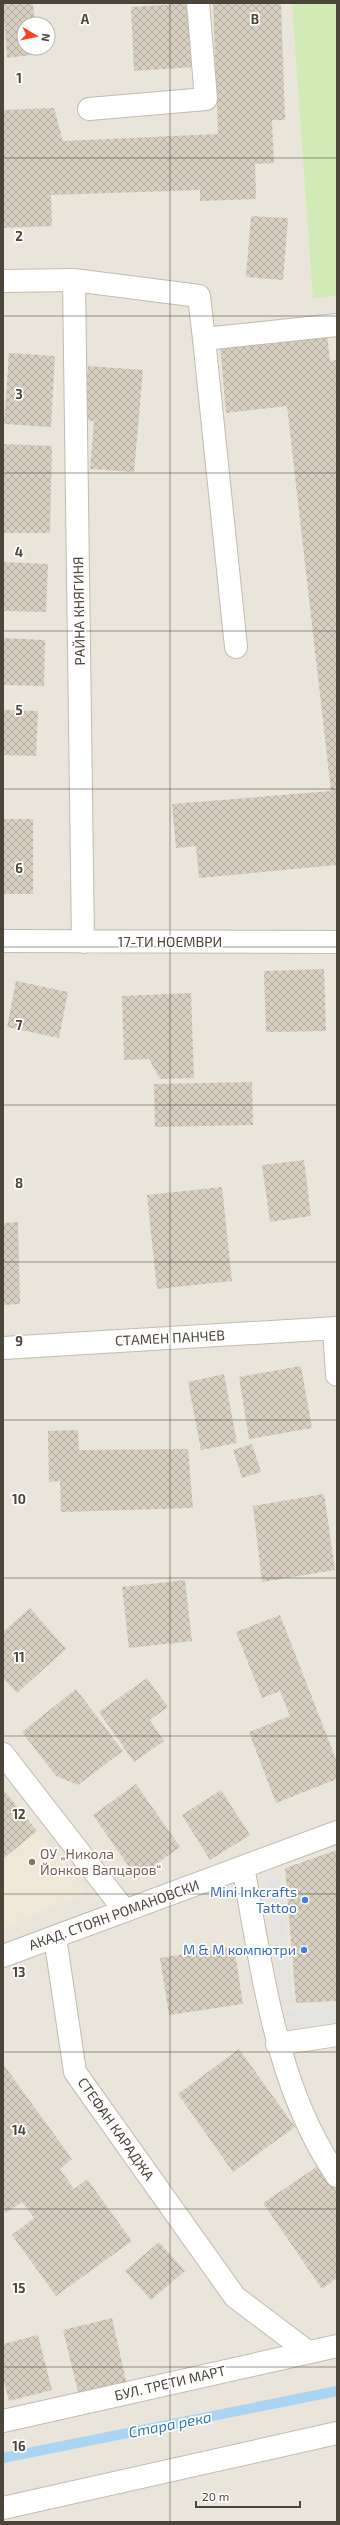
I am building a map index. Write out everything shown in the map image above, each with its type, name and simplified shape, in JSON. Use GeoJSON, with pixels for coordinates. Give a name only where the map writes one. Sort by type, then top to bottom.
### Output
{"type":"FeatureCollection","features":[{"type":"Feature","properties":{"kind":"street"},"geometry":{"type":"LineString","coordinates":[[89,109],[206,99],[198,3]]}},
{"type":"Feature","properties":{"kind":"street"},"geometry":{"type":"LineString","coordinates":[[3,281],[74,280],[199,296],[236,647]]}},
{"type":"Feature","properties":{"kind":"street","name":"РАЙНА КНЯГИНЯ"},"geometry":{"type":"LineString","coordinates":[[74,280],[83,942]]}},
{"type":"Feature","properties":{"kind":"street"},"geometry":{"type":"LineString","coordinates":[[204,339],[337,325]]}},
{"type":"Feature","properties":{"kind":"street","name":"17-ТИ НОЕМВРИ"},"geometry":{"type":"LineString","coordinates":[[3,940],[83,942],[337,942]]}},
{"type":"Feature","properties":{"kind":"street"},"geometry":{"type":"LineString","coordinates":[[336,1328],[337,1375]]}},
{"type":"Feature","properties":{"kind":"street","name":"СТАМЕН ПАНЧЕВ"},"geometry":{"type":"LineString","coordinates":[[3,1348],[336,1328]]}},
{"type":"Feature","properties":{"kind":"street"},"geometry":{"type":"LineString","coordinates":[[3,1754],[125,1911]]}},
{"type":"Feature","properties":{"kind":"street","name":"АКАД. СТОЯН РОМАНОВСКИ"},"geometry":{"type":"LineString","coordinates":[[3,1956],[337,1832]]}},
{"type":"Feature","properties":{"kind":"street"},"geometry":{"type":"LineString","coordinates":[[243,1867],[277,2044],[317,2147],[337,2176]]}},
{"type":"Feature","properties":{"kind":"street","name":"СТЕФАН КАРАДЖА"},"geometry":{"type":"LineString","coordinates":[[55,1937],[75,2072],[234,2297],[308,2352]]}},
{"type":"Feature","properties":{"kind":"street"},"geometry":{"type":"LineString","coordinates":[[277,2044],[337,2035]]}},
{"type":"Feature","properties":{"kind":"street","name":"БУЛ. ТРЕТИ МАРТ"},"geometry":{"type":"LineString","coordinates":[[3,2421],[337,2346]]}},
{"type":"Feature","properties":{"kind":"street"},"geometry":{"type":"LineString","coordinates":[[3,2508],[337,2433]]}},
{"type":"Feature","properties":{"kind":"shaded area"},"geometry":{"type":"Polygon","coordinates":[[[3,3],[337,3],[337,2522],[3,2522],[3,3]]]}},
{"type":"Feature","properties":{"kind":"shaded area","name":"ОУ „Никола Йонков Вапцаров“"},"geometry":{"type":"Polygon","coordinates":[[[3,1789],[87,1893],[3,1927],[3,1789]]]}},
{"type":"Feature","properties":{"kind":"shaded area"},"geometry":{"type":"Polygon","coordinates":[[[280,1873],[293,2002],[280,2004],[266,1875],[280,1873]]]}},
{"type":"Feature","properties":{"kind":"shaded area"},"geometry":{"type":"Polygon","coordinates":[[[337,2005],[337,2025],[287,2030],[286,2011],[337,2005]]]}},
{"type":"Feature","properties":{"kind":"green space"},"geometry":{"type":"Polygon","coordinates":[[[292,3],[337,3],[337,296],[313,298],[292,3]]]}},
{"type":"Feature","properties":{"kind":"building"},"geometry":{"type":"Polygon","coordinates":[[[3,3],[33,3],[34,16],[16,16],[16,56],[22,56],[7,58],[3,3]]]}},
{"type":"Feature","properties":{"kind":"building"},"geometry":{"type":"Polygon","coordinates":[[[191,3],[195,67],[134,71],[131,7],[191,3]]]}},
{"type":"Feature","properties":{"kind":"building"},"geometry":{"type":"Polygon","coordinates":[[[213,3],[281,3],[285,120],[272,120],[274,163],[255,164],[256,199],[200,201],[200,190],[51,195],[52,226],[3,228],[3,110],[54,108],[63,141],[218,134],[213,3]]]}},
{"type":"Feature","properties":{"kind":"building"},"geometry":{"type":"Polygon","coordinates":[[[251,216],[288,218],[283,280],[246,277],[251,216]]]}},
{"type":"Feature","properties":{"kind":"building"},"geometry":{"type":"Polygon","coordinates":[[[327,334],[330,361],[337,360],[337,865],[199,878],[196,846],[176,848],[172,804],[331,791],[287,406],[226,413],[220,346],[327,334]]]}},
{"type":"Feature","properties":{"kind":"building"},"geometry":{"type":"Polygon","coordinates":[[[9,353],[55,356],[51,427],[4,424],[9,353]]]}},
{"type":"Feature","properties":{"kind":"building"},"geometry":{"type":"Polygon","coordinates":[[[88,366],[143,370],[134,472],[90,469],[94,421],[83,420],[88,366]]]}},
{"type":"Feature","properties":{"kind":"building"},"geometry":{"type":"Polygon","coordinates":[[[3,444],[52,446],[50,533],[3,533],[3,444]]]}},
{"type":"Feature","properties":{"kind":"building"},"geometry":{"type":"Polygon","coordinates":[[[3,562],[48,564],[46,612],[3,611],[3,562]]]}},
{"type":"Feature","properties":{"kind":"building"},"geometry":{"type":"Polygon","coordinates":[[[3,638],[45,640],[44,686],[3,685],[3,638]]]}},
{"type":"Feature","properties":{"kind":"building"},"geometry":{"type":"Polygon","coordinates":[[[3,710],[38,711],[36,756],[3,755],[3,710]]]}},
{"type":"Feature","properties":{"kind":"building"},"geometry":{"type":"Polygon","coordinates":[[[3,819],[33,819],[33,894],[3,894],[3,819]]]}},
{"type":"Feature","properties":{"kind":"building"},"geometry":{"type":"Polygon","coordinates":[[[324,969],[326,1031],[266,1032],[264,971],[324,969]]]}},
{"type":"Feature","properties":{"kind":"building"},"geometry":{"type":"Polygon","coordinates":[[[16,981],[68,992],[59,1038],[7,1027],[16,981]]]}},
{"type":"Feature","properties":{"kind":"building"},"geometry":{"type":"Polygon","coordinates":[[[191,993],[194,1078],[160,1079],[149,1059],[124,1060],[122,996],[191,993]]]}},
{"type":"Feature","properties":{"kind":"building"},"geometry":{"type":"Polygon","coordinates":[[[252,1082],[253,1125],[155,1127],[154,1084],[252,1082]]]}},
{"type":"Feature","properties":{"kind":"building"},"geometry":{"type":"Polygon","coordinates":[[[304,1160],[311,1216],[270,1222],[262,1165],[304,1160]]]}},
{"type":"Feature","properties":{"kind":"building"},"geometry":{"type":"Polygon","coordinates":[[[222,1187],[232,1281],[157,1289],[147,1195],[222,1187]]]}},
{"type":"Feature","properties":{"kind":"building"},"geometry":{"type":"Polygon","coordinates":[[[18,1222],[20,1304],[3,1305],[3,1223],[18,1222]]]}},
{"type":"Feature","properties":{"kind":"building"},"geometry":{"type":"Polygon","coordinates":[[[301,1366],[312,1428],[249,1439],[239,1377],[301,1366]]]}},
{"type":"Feature","properties":{"kind":"building"},"geometry":{"type":"Polygon","coordinates":[[[224,1374],[237,1443],[201,1450],[188,1382],[224,1374]]]}},
{"type":"Feature","properties":{"kind":"building"},"geometry":{"type":"Polygon","coordinates":[[[78,1430],[79,1450],[188,1449],[193,1508],[61,1512],[60,1481],[49,1482],[48,1431],[78,1430]]]}},
{"type":"Feature","properties":{"kind":"building"},"geometry":{"type":"Polygon","coordinates":[[[252,1444],[261,1472],[242,1478],[233,1450],[252,1444]]]}},
{"type":"Feature","properties":{"kind":"building"},"geometry":{"type":"Polygon","coordinates":[[[324,1494],[335,1570],[262,1582],[253,1506],[324,1494]]]}},
{"type":"Feature","properties":{"kind":"building"},"geometry":{"type":"Polygon","coordinates":[[[185,1580],[192,1641],[129,1648],[122,1587],[185,1580]]]}},
{"type":"Feature","properties":{"kind":"building"},"geometry":{"type":"Polygon","coordinates":[[[30,1608],[66,1649],[17,1693],[3,1678],[3,1632],[30,1608]]]}},
{"type":"Feature","properties":{"kind":"building"},"geometry":{"type":"Polygon","coordinates":[[[280,1615],[337,1762],[337,1779],[276,1803],[249,1732],[290,1716],[280,1691],[262,1698],[236,1632],[280,1615]]]}},
{"type":"Feature","properties":{"kind":"building"},"geometry":{"type":"Polygon","coordinates":[[[147,1678],[168,1707],[150,1720],[164,1741],[134,1762],[99,1712],[147,1678]]]}},
{"type":"Feature","properties":{"kind":"building"},"geometry":{"type":"Polygon","coordinates":[[[76,1689],[123,1751],[78,1785],[56,1776],[22,1732],[76,1689]]]}},
{"type":"Feature","properties":{"kind":"building"},"geometry":{"type":"Polygon","coordinates":[[[136,1784],[180,1847],[137,1878],[93,1815],[136,1784]]]}},
{"type":"Feature","properties":{"kind":"building"},"geometry":{"type":"Polygon","coordinates":[[[3,1789],[37,1831],[3,1859],[3,1789]]]}},
{"type":"Feature","properties":{"kind":"building"},"geometry":{"type":"Polygon","coordinates":[[[221,1790],[250,1835],[210,1860],[182,1815],[221,1790]]]}},
{"type":"Feature","properties":{"kind":"building"},"geometry":{"type":"Polygon","coordinates":[[[337,1850],[337,2001],[296,2003],[285,1868],[337,1850]]]}},
{"type":"Feature","properties":{"kind":"building"},"geometry":{"type":"Polygon","coordinates":[[[234,1946],[243,2004],[169,2015],[160,1958],[234,1946]]]}},
{"type":"Feature","properties":{"kind":"building"},"geometry":{"type":"Polygon","coordinates":[[[239,2049],[295,2127],[233,2172],[178,2094],[239,2049]]]}},
{"type":"Feature","properties":{"kind":"building"},"geometry":{"type":"Polygon","coordinates":[[[3,2064],[72,2159],[60,2169],[74,2189],[87,2179],[132,2241],[56,2296],[12,2235],[34,2218],[22,2202],[6,2213],[3,2208],[3,2064]]]}},
{"type":"Feature","properties":{"kind":"building"},"geometry":{"type":"Polygon","coordinates":[[[321,2164],[337,2187],[337,2278],[322,2289],[263,2203],[321,2164]]]}},
{"type":"Feature","properties":{"kind":"building"},"geometry":{"type":"Polygon","coordinates":[[[159,2242],[185,2271],[151,2300],[125,2271],[159,2242]]]}},
{"type":"Feature","properties":{"kind":"building"},"geometry":{"type":"Polygon","coordinates":[[[112,2318],[127,2385],[79,2396],[63,2330],[112,2318]]]}},
{"type":"Feature","properties":{"kind":"building"},"geometry":{"type":"Polygon","coordinates":[[[38,2335],[52,2390],[9,2401],[3,2379],[3,2344],[38,2335]]]}},
{"type":"Feature","properties":{"kind":"waterway","name":"Стара река"},"geometry":{"type":"LineString","coordinates":[[3,2458],[337,2391]]}},
{"type":"Feature","properties":{"kind":"place","name":"ОУ „Никола Йонков Вапцаров“"},"geometry":{"type":"Point","coordinates":[32,1862]}},
{"type":"Feature","properties":{"kind":"place","name":"Mini Inkcrafts Tattoo"},"geometry":{"type":"Point","coordinates":[305,1900]}},
{"type":"Feature","properties":{"kind":"place","name":"М & М компютри"},"geometry":{"type":"Point","coordinates":[304,1950]}}]}
